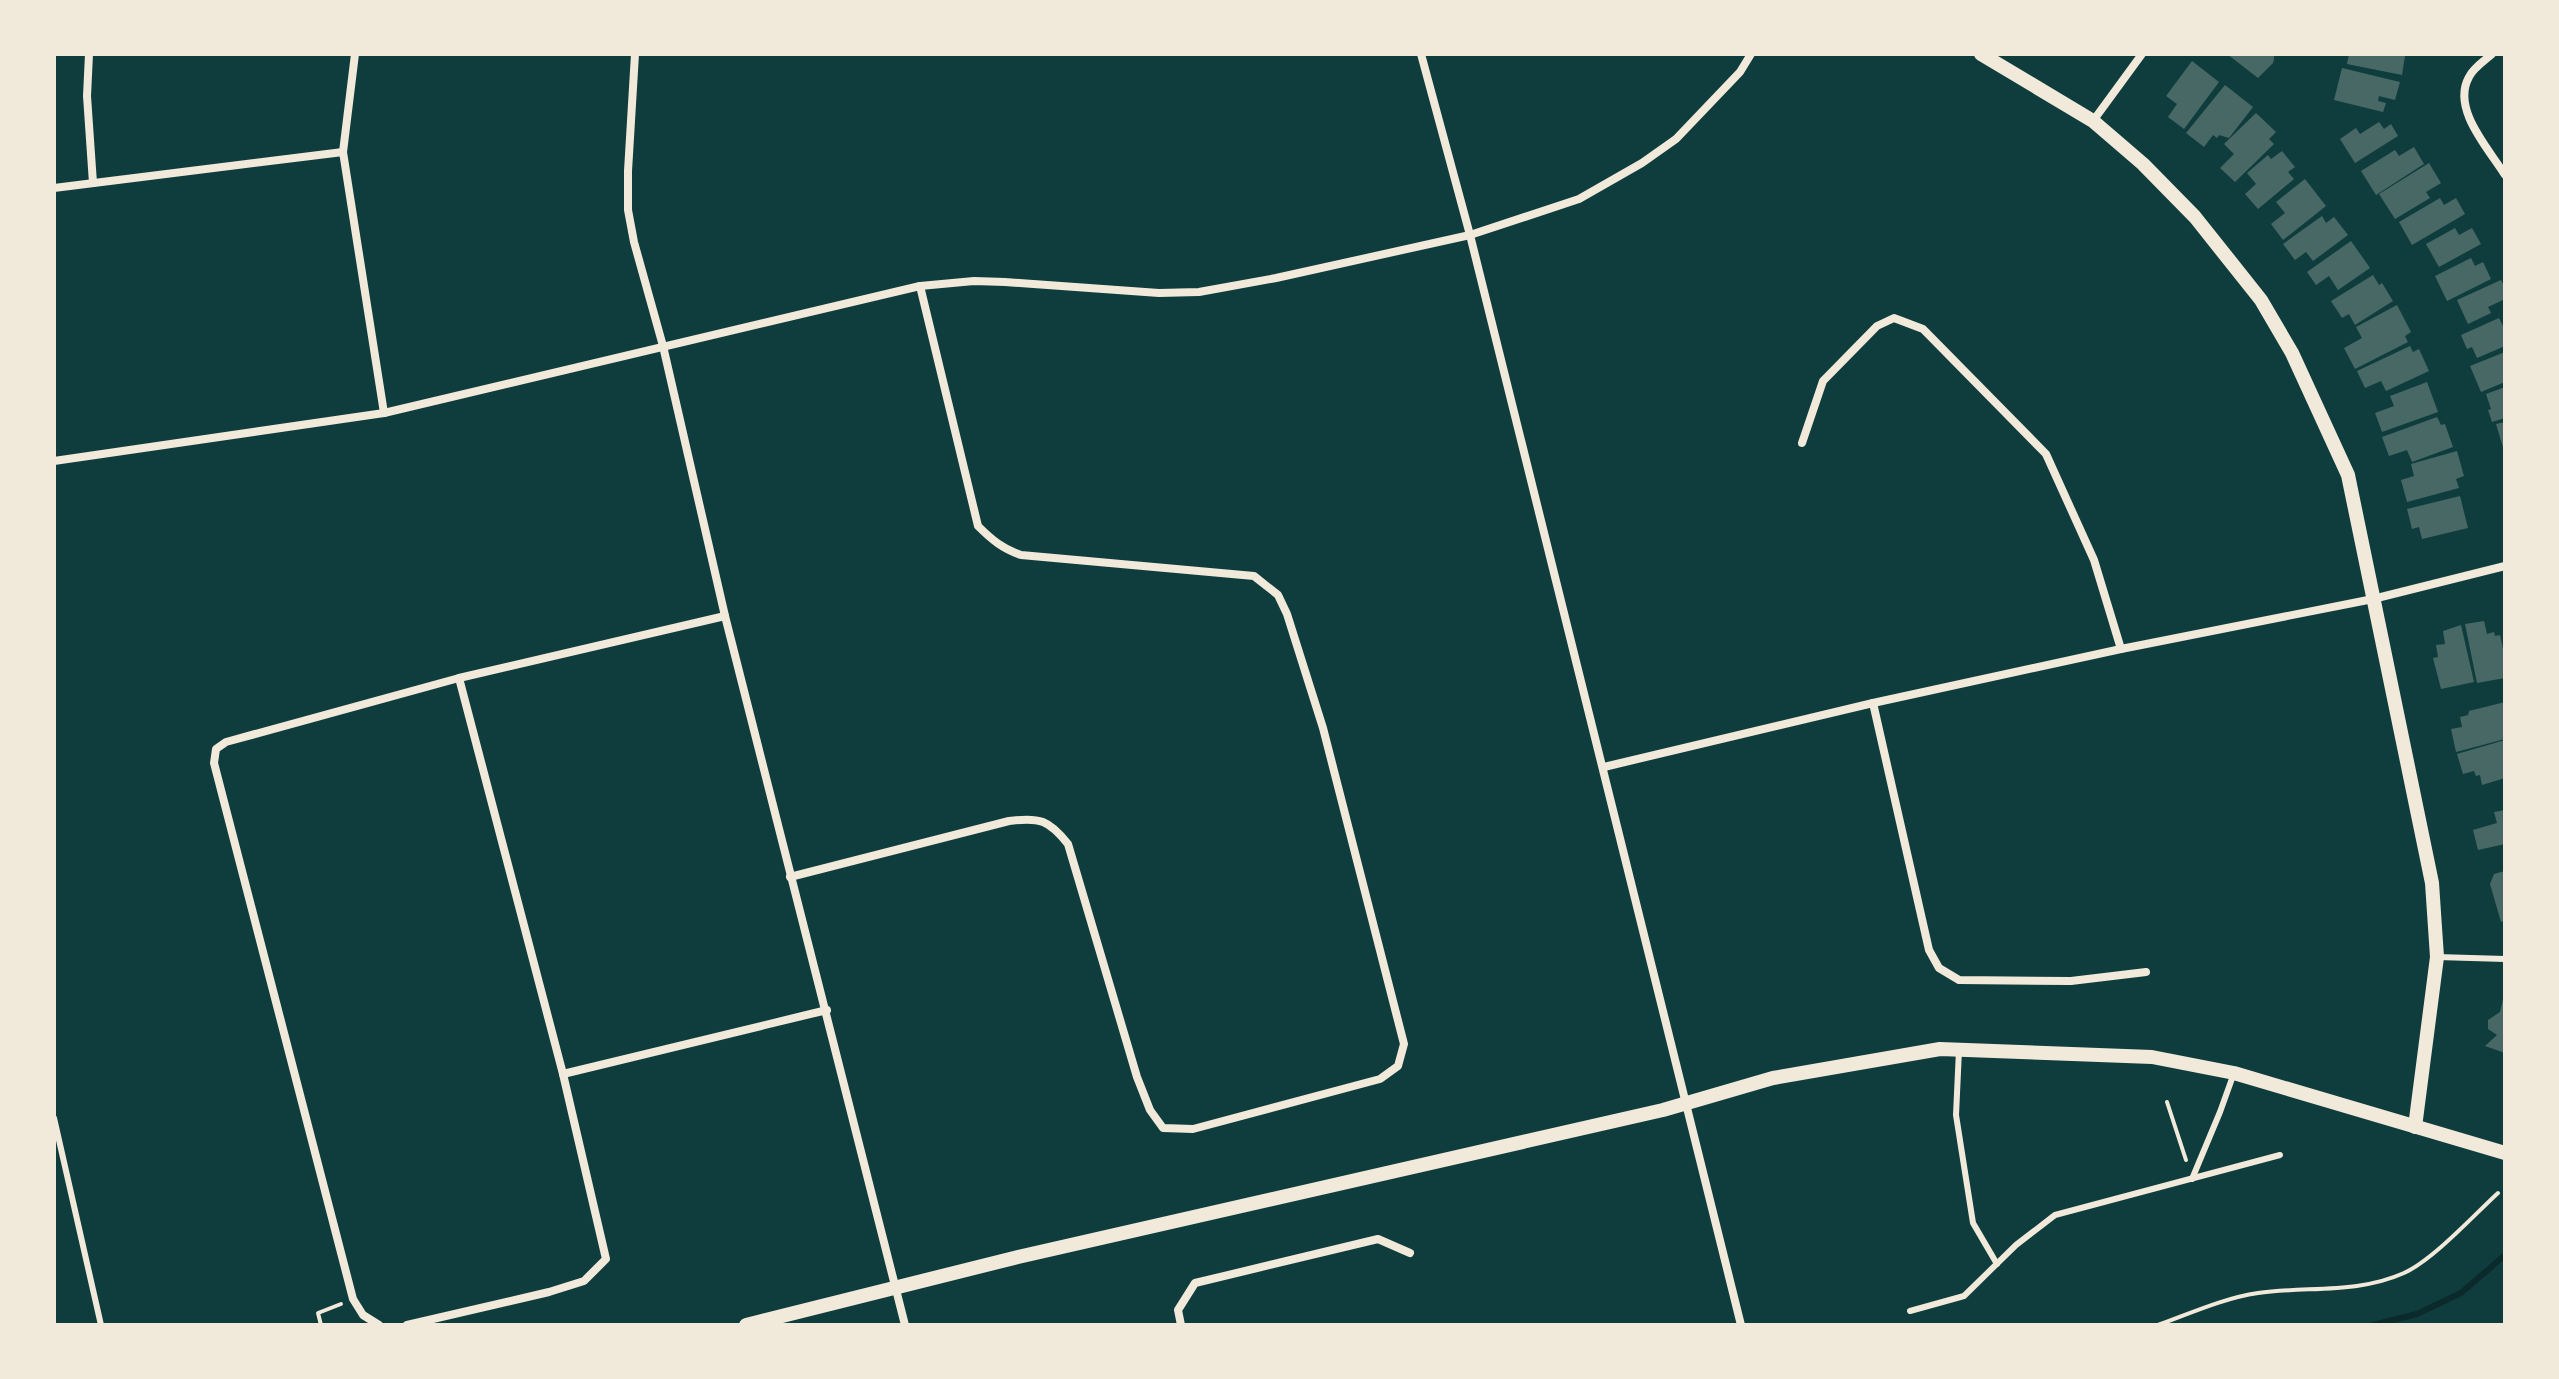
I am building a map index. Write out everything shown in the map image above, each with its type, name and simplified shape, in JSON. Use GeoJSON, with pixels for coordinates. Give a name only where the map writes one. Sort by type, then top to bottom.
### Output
{"type":"FeatureCollection","features":[{"type":"Feature","properties":{"kind":"street"},"geometry":{"type":"LineString","coordinates":[[89,54],[87,96],[93,183]]}},
{"type":"Feature","properties":{"kind":"street"},"geometry":{"type":"LineString","coordinates":[[355,54],[343,152],[384,413]]}},
{"type":"Feature","properties":{"kind":"street"},"geometry":{"type":"LineString","coordinates":[[635,54],[628,171],[628,210],[634,242],[663,346],[725,616],[905,1325]]}},
{"type":"Feature","properties":{"kind":"street"},"geometry":{"type":"LineString","coordinates":[[1421,54],[1470,235],[1604,767],[1741,1325]]}},
{"type":"Feature","properties":{"kind":"street"},"geometry":{"type":"LineString","coordinates":[[54,461],[384,413],[920,286],[989,281],[1159,293],[1199,292],[1470,235],[1579,199],[1642,163],[1676,139],[1740,72],[1751,54]]}},
{"type":"Feature","properties":{"kind":"street"},"geometry":{"type":"LineString","coordinates":[[1981,54],[2093,121],[2173,192],[2261,300],[2292,353],[2348,475],[2432,883],[2437,957],[2415,1127]]}},
{"type":"Feature","properties":{"kind":"street"},"geometry":{"type":"LineString","coordinates":[[2093,121],[2142,54]]}},
{"type":"Feature","properties":{"kind":"street"},"geometry":{"type":"LineString","coordinates":[[2492,54],[2469,75],[2463,93],[2464,106],[2505,175]]}},
{"type":"Feature","properties":{"kind":"street"},"geometry":{"type":"LineString","coordinates":[[54,188],[343,152]]}},
{"type":"Feature","properties":{"kind":"street"},"geometry":{"type":"LineString","coordinates":[[790,877],[1009,821],[1030,819],[1053,825],[1068,844],[1137,1077],[1150,1110],[1163,1128],[1193,1129],[1380,1079],[1398,1066],[1404,1044],[1387,976],[1323,728],[1287,614],[1278,595],[1254,576],[1021,555],[1006,550],[991,539],[978,526],[920,286]]}},
{"type":"Feature","properties":{"kind":"street"},"geometry":{"type":"LineString","coordinates":[[1802,443],[1823,381],[1877,326],[1894,318],[1923,329],[2046,454],[2094,560],[2121,649]]}},
{"type":"Feature","properties":{"kind":"street"},"geometry":{"type":"LineString","coordinates":[[1604,767],[1873,703],[2373,599],[2505,566]]}},
{"type":"Feature","properties":{"kind":"street"},"geometry":{"type":"LineString","coordinates":[[379,1325],[363,1315],[353,1299],[214,763],[216,749],[226,742],[459,678],[725,616]]}},
{"type":"Feature","properties":{"kind":"street"},"geometry":{"type":"LineString","coordinates":[[407,1325],[584,1281],[606,1259],[563,1074],[459,678]]}},
{"type":"Feature","properties":{"kind":"street"},"geometry":{"type":"LineString","coordinates":[[1873,703],[1929,950],[1939,968],[1959,980],[2071,981],[2146,972]]}},
{"type":"Feature","properties":{"kind":"street"},"geometry":{"type":"LineString","coordinates":[[563,1074],[827,1010]]}},
{"type":"Feature","properties":{"kind":"street"},"geometry":{"type":"LineString","coordinates":[[746,1325],[1018,1257],[1688,1103],[1773,1078],[1940,1049],[2152,1057],[2234,1073],[2505,1153]]}},
{"type":"Feature","properties":{"kind":"street"},"geometry":{"type":"LineString","coordinates":[[1181,1325],[1178,1310],[1195,1283],[1378,1239],[1410,1253]]}},
{"type":"Feature","properties":{"kind":"lane"},"geometry":{"type":"LineString","coordinates":[[2437,957],[2505,959]]}},
{"type":"Feature","properties":{"kind":"lane"},"geometry":{"type":"LineString","coordinates":[[1959,1050],[1956,1115],[1973,1223],[1997,1264]]}},
{"type":"Feature","properties":{"kind":"lane"},"geometry":{"type":"LineString","coordinates":[[2192,1179],[2234,1073]]}},
{"type":"Feature","properties":{"kind":"lane"},"geometry":{"type":"LineString","coordinates":[[54,1118],[101,1325]]}},
{"type":"Feature","properties":{"kind":"lane"},"geometry":{"type":"LineString","coordinates":[[1910,1311],[1964,1296],[2016,1245],[2055,1215],[2280,1155]]}},
{"type":"Feature","properties":{"kind":"path"},"geometry":{"type":"LineString","coordinates":[[2167,1102],[2192,1179]]}},
{"type":"Feature","properties":{"kind":"path"},"geometry":{"type":"LineString","coordinates":[[2158,1325],[2258,1293],[2365,1286],[2407,1272],[2452,1237],[2498,1193]]}},
{"type":"Feature","properties":{"kind":"path"},"geometry":{"type":"LineString","coordinates":[[321,1325],[318,1313],[353,1299]]}},
{"type":"Feature","properties":{"kind":"building"},"geometry":{"type":"Polygon","coordinates":[[[2227,54],[2274,54],[2274,59],[2258,78],[2227,54]]]}},
{"type":"Feature","properties":{"kind":"building"},"geometry":{"type":"Polygon","coordinates":[[[2349,54],[2405,56],[2402,75],[2347,64],[2349,54]]]}},
{"type":"Feature","properties":{"kind":"building"},"geometry":{"type":"Polygon","coordinates":[[[2192,61],[2219,82],[2184,129],[2168,117],[2177,104],[2166,96],[2192,61]]]}},
{"type":"Feature","properties":{"kind":"building"},"geometry":{"type":"Polygon","coordinates":[[[2342,68],[2400,82],[2395,100],[2379,96],[2378,101],[2386,103],[2383,112],[2334,100],[2342,68]]]}},
{"type":"Feature","properties":{"kind":"building"},"geometry":{"type":"Polygon","coordinates":[[[2225,85],[2253,107],[2229,138],[2213,135],[2204,147],[2186,133],[2225,85]]]}},
{"type":"Feature","properties":{"kind":"building"},"geometry":{"type":"Polygon","coordinates":[[[2256,113],[2276,132],[2269,139],[2274,144],[2235,182],[2220,168],[2234,154],[2224,144],[2256,113]]]}},
{"type":"Feature","properties":{"kind":"building"},"geometry":{"type":"Polygon","coordinates":[[[2379,122],[2384,129],[2391,124],[2398,136],[2355,163],[2340,139],[2356,128],[2360,134],[2379,122]]]}},
{"type":"Feature","properties":{"kind":"building"},"geometry":{"type":"Polygon","coordinates":[[[2414,147],[2424,164],[2376,195],[2361,171],[2395,150],[2399,156],[2414,147]]]}},
{"type":"Feature","properties":{"kind":"building"},"geometry":{"type":"Polygon","coordinates":[[[2282,151],[2295,167],[2288,172],[2294,179],[2258,209],[2245,194],[2256,184],[2247,173],[2268,155],[2271,159],[2282,151]]]}},
{"type":"Feature","properties":{"kind":"building"},"geometry":{"type":"Polygon","coordinates":[[[2429,163],[2441,183],[2426,192],[2430,198],[2395,219],[2379,194],[2429,163]]]}},
{"type":"Feature","properties":{"kind":"building"},"geometry":{"type":"Polygon","coordinates":[[[2305,179],[2326,206],[2283,240],[2271,224],[2285,213],[2276,202],[2305,179]]]}},
{"type":"Feature","properties":{"kind":"building"},"geometry":{"type":"Polygon","coordinates":[[[2440,198],[2444,205],[2456,198],[2465,214],[2412,245],[2399,222],[2440,198]]]}},
{"type":"Feature","properties":{"kind":"building"},"geometry":{"type":"Polygon","coordinates":[[[2322,216],[2326,223],[2334,217],[2348,235],[2313,261],[2306,252],[2295,260],[2283,244],[2322,216]]]}},
{"type":"Feature","properties":{"kind":"building"},"geometry":{"type":"Polygon","coordinates":[[[2455,228],[2459,235],[2472,228],[2481,244],[2439,267],[2426,244],[2455,228]]]}},
{"type":"Feature","properties":{"kind":"building"},"geometry":{"type":"Polygon","coordinates":[[[2351,241],[2370,268],[2338,290],[2329,276],[2316,285],[2307,272],[2351,241]]]}},
{"type":"Feature","properties":{"kind":"building"},"geometry":{"type":"Polygon","coordinates":[[[2471,258],[2475,266],[2483,262],[2491,279],[2447,301],[2435,276],[2471,258]]]}},
{"type":"Feature","properties":{"kind":"building"},"geometry":{"type":"Polygon","coordinates":[[[2373,275],[2393,301],[2355,325],[2349,314],[2342,318],[2331,301],[2373,275]]]}},
{"type":"Feature","properties":{"kind":"building"},"geometry":{"type":"Polygon","coordinates":[[[2501,280],[2505,299],[2488,307],[2491,313],[2468,324],[2457,300],[2501,280]]]}},
{"type":"Feature","properties":{"kind":"building"},"geometry":{"type":"Polygon","coordinates":[[[2397,305],[2411,332],[2405,336],[2408,342],[2355,369],[2344,348],[2362,338],[2356,327],[2397,305]]]}},
{"type":"Feature","properties":{"kind":"building"},"geometry":{"type":"Polygon","coordinates":[[[2499,318],[2505,330],[2505,346],[2477,358],[2472,347],[2467,349],[2461,335],[2499,318]]]}},
{"type":"Feature","properties":{"kind":"building"},"geometry":{"type":"Polygon","coordinates":[[[2410,346],[2413,352],[2419,349],[2429,371],[2386,391],[2381,381],[2365,388],[2357,371],[2410,346]]]}},
{"type":"Feature","properties":{"kind":"building"},"geometry":{"type":"Polygon","coordinates":[[[2505,352],[2505,382],[2481,392],[2470,366],[2505,352]]]}},
{"type":"Feature","properties":{"kind":"building"},"geometry":{"type":"Polygon","coordinates":[[[2427,382],[2438,412],[2382,432],[2375,413],[2394,406],[2390,396],[2427,382]]]}},
{"type":"Feature","properties":{"kind":"building"},"geometry":{"type":"Polygon","coordinates":[[[2505,387],[2505,418],[2492,422],[2486,394],[2505,387]]]}},
{"type":"Feature","properties":{"kind":"building"},"geometry":{"type":"Polygon","coordinates":[[[2437,417],[2441,425],[2445,424],[2453,447],[2412,462],[2407,450],[2389,456],[2382,437],[2437,417]]]}},
{"type":"Feature","properties":{"kind":"building"},"geometry":{"type":"Polygon","coordinates":[[[2505,422],[2505,451],[2504,451],[2496,424],[2505,422]]]}},
{"type":"Feature","properties":{"kind":"building"},"geometry":{"type":"Polygon","coordinates":[[[2457,451],[2464,476],[2456,479],[2459,488],[2407,502],[2401,480],[2414,476],[2411,464],[2457,451]]]}},
{"type":"Feature","properties":{"kind":"building"},"geometry":{"type":"Polygon","coordinates":[[[2460,496],[2468,528],[2422,539],[2419,527],[2412,529],[2407,509],[2460,496]]]}},
{"type":"Feature","properties":{"kind":"building"},"geometry":{"type":"Polygon","coordinates":[[[2484,621],[2487,634],[2494,632],[2495,636],[2500,635],[2505,678],[2477,683],[2465,624],[2484,621]]]}},
{"type":"Feature","properties":{"kind":"building"},"geometry":{"type":"Polygon","coordinates":[[[2461,625],[2474,682],[2441,689],[2433,658],[2438,657],[2436,645],[2445,644],[2443,631],[2461,625]]]}},
{"type":"Feature","properties":{"kind":"building"},"geometry":{"type":"Polygon","coordinates":[[[2505,702],[2505,739],[2456,752],[2451,729],[2462,727],[2460,717],[2468,715],[2469,711],[2505,702]]]}},
{"type":"Feature","properties":{"kind":"building"},"geometry":{"type":"Polygon","coordinates":[[[2505,740],[2505,778],[2482,785],[2480,775],[2476,776],[2474,771],[2463,774],[2457,754],[2505,740]]]}},
{"type":"Feature","properties":{"kind":"building"},"geometry":{"type":"Polygon","coordinates":[[[2505,810],[2505,844],[2478,850],[2473,830],[2497,823],[2494,812],[2505,810]]]}},
{"type":"Feature","properties":{"kind":"building"},"geometry":{"type":"Polygon","coordinates":[[[2505,871],[2505,920],[2501,922],[2490,884],[2494,874],[2505,871]]]}},
{"type":"Feature","properties":{"kind":"building"},"geometry":{"type":"Polygon","coordinates":[[[2504,995],[2505,1053],[2485,1046],[2497,1035],[2488,1029],[2488,1020],[2500,1012],[2504,995]]]}},
{"type":"Feature","properties":{"kind":"waterway"},"geometry":{"type":"LineString","coordinates":[[2373,1325],[2417,1314],[2461,1293],[2505,1255]]}}]}
